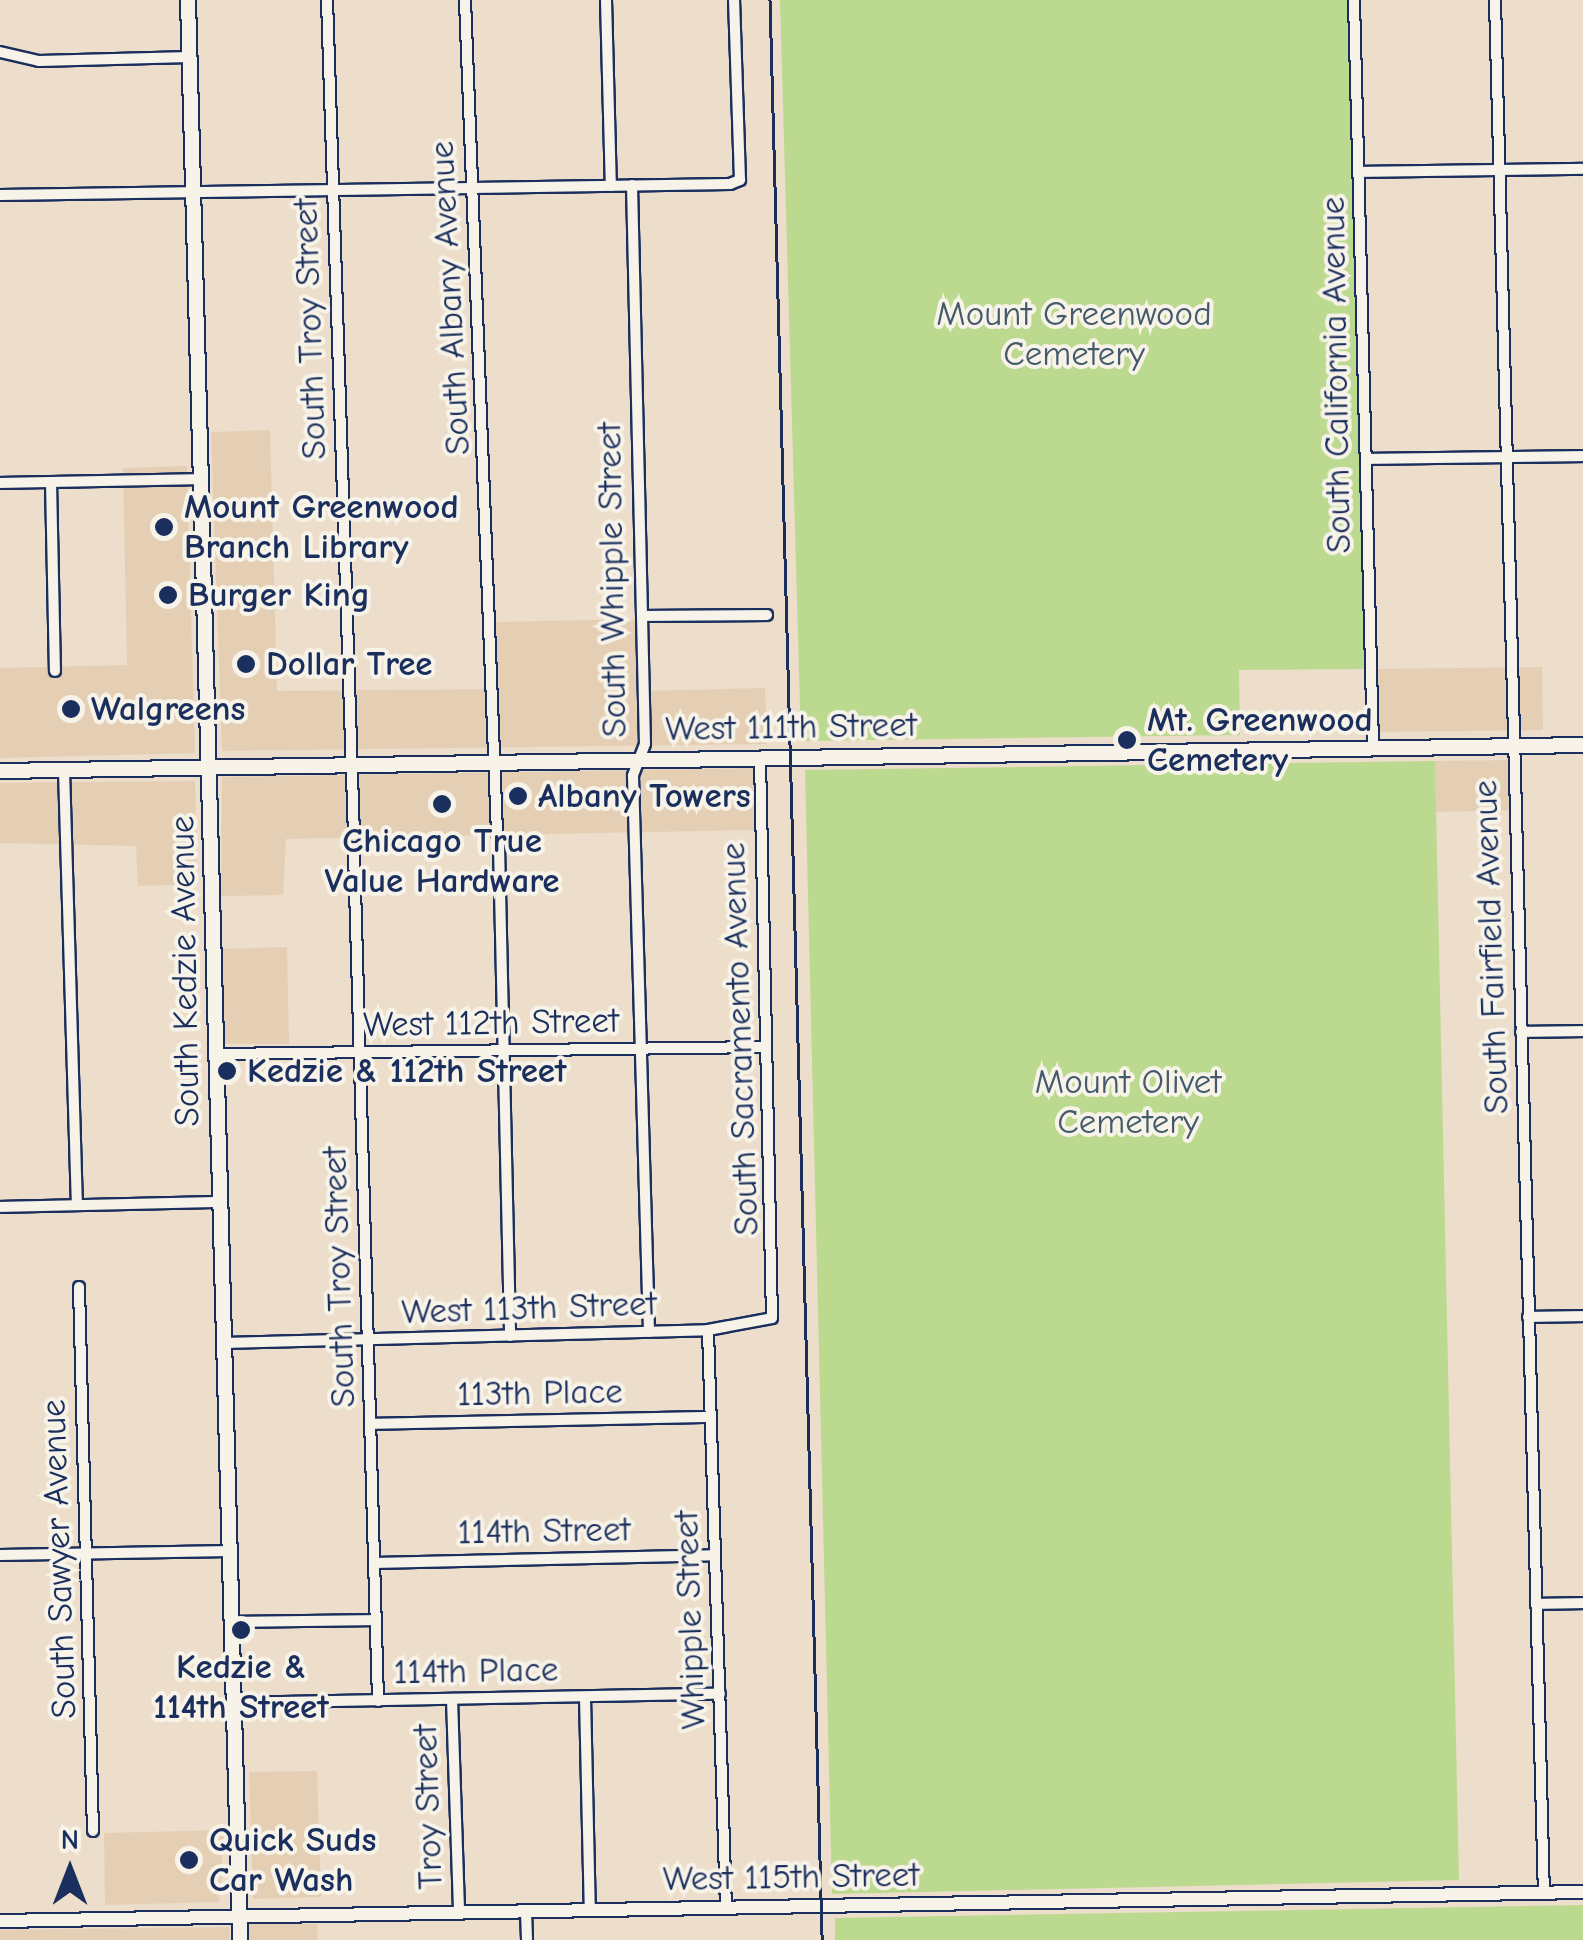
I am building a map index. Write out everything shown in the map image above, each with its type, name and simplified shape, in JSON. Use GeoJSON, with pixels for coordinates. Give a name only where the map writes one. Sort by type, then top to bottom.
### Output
{"type":"FeatureCollection","features":[{"type":"Feature","properties":{"kind":"main road","name":"South Kedzie Avenue"},"geometry":{"type":"LineString","coordinates":[[188,0],[240,1940]]}},
{"type":"Feature","properties":{"kind":"main road","name":"West 111th Street"},"geometry":{"type":"LineString","coordinates":[[0,771],[1583,745]]}},
{"type":"Feature","properties":{"kind":"street","name":"South Troy Street"},"geometry":{"type":"LineString","coordinates":[[327,0],[354,836]]}},
{"type":"Feature","properties":{"kind":"street","name":"South Albany Avenue"},"geometry":{"type":"LineString","coordinates":[[465,0],[497,833]]}},
{"type":"Feature","properties":{"kind":"street"},"geometry":{"type":"LineString","coordinates":[[606,0],[611,186]]}},
{"type":"Feature","properties":{"kind":"street"},"geometry":{"type":"LineString","coordinates":[[0,194],[611,186],[740,180],[734,0]]}},
{"type":"Feature","properties":{"kind":"street","name":"South California Avenue"},"geometry":{"type":"LineString","coordinates":[[1354,0],[1373,748]]}},
{"type":"Feature","properties":{"kind":"street","name":"South Fairfield Avenue"},"geometry":{"type":"LineString","coordinates":[[1495,0],[1544,1893]]}},
{"type":"Feature","properties":{"kind":"street"},"geometry":{"type":"LineString","coordinates":[[0,52],[39,61],[190,57]]}},
{"type":"Feature","properties":{"kind":"street"},"geometry":{"type":"LineString","coordinates":[[1359,172],[1583,169]]}},
{"type":"Feature","properties":{"kind":"street","name":"South Whipple Street"},"geometry":{"type":"LineString","coordinates":[[632,185],[644,616],[639,760],[641,1049],[649,1332]]}},
{"type":"Feature","properties":{"kind":"street"},"geometry":{"type":"LineString","coordinates":[[1366,460],[1583,456]]}},
{"type":"Feature","properties":{"kind":"street"},"geometry":{"type":"LineString","coordinates":[[0,483],[201,479]]}},
{"type":"Feature","properties":{"kind":"street"},"geometry":{"type":"LineString","coordinates":[[51,482],[55,670]]}},
{"type":"Feature","properties":{"kind":"street"},"geometry":{"type":"LineString","coordinates":[[644,616],[767,614]]}},
{"type":"Feature","properties":{"kind":"street","name":"South Sacramento Avenue"},"geometry":{"type":"LineString","coordinates":[[760,757],[772,1318]]}},
{"type":"Feature","properties":{"kind":"street"},"geometry":{"type":"LineString","coordinates":[[64,770],[76,1205]]}},
{"type":"Feature","properties":{"kind":"street"},"geometry":{"type":"LineString","coordinates":[[499,846],[510,1336]]}},
{"type":"Feature","properties":{"kind":"street","name":"South Troy Street"},"geometry":{"type":"LineString","coordinates":[[354,852],[378,1700]]}},
{"type":"Feature","properties":{"kind":"street"},"geometry":{"type":"LineString","coordinates":[[1520,1032],[1583,1031]]}},
{"type":"Feature","properties":{"kind":"street","name":"West 112th Street"},"geometry":{"type":"LineString","coordinates":[[217,1054],[766,1047]]}},
{"type":"Feature","properties":{"kind":"street"},"geometry":{"type":"LineString","coordinates":[[0,1206],[221,1202]]}},
{"type":"Feature","properties":{"kind":"street","name":"South Sawyer Avenue"},"geometry":{"type":"LineString","coordinates":[[79,1286],[94,1831]]}},
{"type":"Feature","properties":{"kind":"street"},"geometry":{"type":"LineString","coordinates":[[1528,1317],[1583,1316]]}},
{"type":"Feature","properties":{"kind":"street","name":"West 113th Street"},"geometry":{"type":"LineString","coordinates":[[224,1343],[708,1330],[772,1318]]}},
{"type":"Feature","properties":{"kind":"street","name":"Whipple Street"},"geometry":{"type":"LineString","coordinates":[[708,1330],[726,1908]]}},
{"type":"Feature","properties":{"kind":"street","name":"113th Place"},"geometry":{"type":"LineString","coordinates":[[370,1424],[710,1417]]}},
{"type":"Feature","properties":{"kind":"street"},"geometry":{"type":"LineString","coordinates":[[0,1555],[230,1550]]}},
{"type":"Feature","properties":{"kind":"street","name":"114th Street"},"geometry":{"type":"LineString","coordinates":[[374,1562],[715,1555]]}},
{"type":"Feature","properties":{"kind":"street"},"geometry":{"type":"LineString","coordinates":[[1536,1604],[1583,1603]]}},
{"type":"Feature","properties":{"kind":"street"},"geometry":{"type":"LineString","coordinates":[[232,1622],[376,1620]]}},
{"type":"Feature","properties":{"kind":"street","name":"114th Place"},"geometry":{"type":"LineString","coordinates":[[234,1703],[720,1694]]}},
{"type":"Feature","properties":{"kind":"street"},"geometry":{"type":"LineString","coordinates":[[585,1697],[590,1910]]}},
{"type":"Feature","properties":{"kind":"street","name":"Troy Street"},"geometry":{"type":"LineString","coordinates":[[452,1699],[459,1913]]}},
{"type":"Feature","properties":{"kind":"street","name":"West 115th Street"},"geometry":{"type":"LineString","coordinates":[[0,1922],[1583,1892]]}},
{"type":"Feature","properties":{"kind":"street"},"geometry":{"type":"LineString","coordinates":[[526,1911],[527,1940]]}},
{"type":"Feature","properties":{"kind":"shaded area"},"geometry":{"type":"Polygon","coordinates":[[[270,430],[277,691],[494,689],[492,622],[642,619],[644,691],[765,688],[767,744],[222,751],[211,432],[270,430]]]}},
{"type":"Feature","properties":{"kind":"shaded area"},"geometry":{"type":"Polygon","coordinates":[[[187,466],[195,753],[0,758],[0,668],[127,665],[123,468],[187,466]]]}},
{"type":"Feature","properties":{"kind":"shaded area"},"geometry":{"type":"Polygon","coordinates":[[[1542,667],[1543,730],[1368,732],[1367,669],[1542,667]]]}},
{"type":"Feature","properties":{"kind":"shaded area"},"geometry":{"type":"Polygon","coordinates":[[[1518,760],[1519,810],[1436,812],[1435,761],[1518,760]]]}},
{"type":"Feature","properties":{"kind":"shaded area"},"geometry":{"type":"Polygon","coordinates":[[[755,768],[755,830],[286,839],[283,895],[221,896],[222,777],[755,768]]]}},
{"type":"Feature","properties":{"kind":"shaded area"},"geometry":{"type":"Polygon","coordinates":[[[195,781],[197,884],[138,886],[136,846],[0,843],[0,783],[195,781]]]}},
{"type":"Feature","properties":{"kind":"shaded area"},"geometry":{"type":"Polygon","coordinates":[[[287,947],[289,1044],[225,1044],[222,949],[287,947]]]}},
{"type":"Feature","properties":{"kind":"shaded area"},"geometry":{"type":"Polygon","coordinates":[[[317,1771],[321,1897],[253,1899],[249,1772],[317,1771]]]}},
{"type":"Feature","properties":{"kind":"shaded area"},"geometry":{"type":"Polygon","coordinates":[[[224,1830],[219,1902],[105,1905],[104,1833],[224,1830]]]}},
{"type":"Feature","properties":{"kind":"shaded area"},"geometry":{"type":"Polygon","coordinates":[[[244,1924],[317,1924],[318,1940],[244,1940],[244,1924]]]}},
{"type":"Feature","properties":{"kind":"shaded area"},"geometry":{"type":"Polygon","coordinates":[[[229,1927],[230,1940],[0,1940],[0,1930],[229,1927]]]}},
{"type":"Feature","properties":{"kind":"green space","name":"Mount Greenwood Cemetery"},"geometry":{"type":"Polygon","coordinates":[[[780,0],[1349,0],[1367,669],[1239,670],[1240,735],[801,741],[780,0]]]}},
{"type":"Feature","properties":{"kind":"green space","name":"Mount Olivet Cemetery"},"geometry":{"type":"Polygon","coordinates":[[[1435,761],[1459,1880],[832,1894],[805,770],[1435,761]]]}},
{"type":"Feature","properties":{"kind":"green space"},"geometry":{"type":"Polygon","coordinates":[[[1583,1905],[1583,1940],[835,1940],[835,1918],[1583,1905]]]}},
{"type":"Feature","properties":{"kind":"railway"},"geometry":{"type":"LineString","coordinates":[[770,0],[822,1940]]}},
{"type":"Feature","properties":{"kind":"place","name":"Mount Greenwood Branch Library"},"geometry":{"type":"Point","coordinates":[164,527]}},
{"type":"Feature","properties":{"kind":"place","name":"Burger King"},"geometry":{"type":"Point","coordinates":[168,595]}},
{"type":"Feature","properties":{"kind":"place","name":"Dollar Tree"},"geometry":{"type":"Point","coordinates":[246,664]}},
{"type":"Feature","properties":{"kind":"place","name":"Walgreens"},"geometry":{"type":"Point","coordinates":[71,709]}},
{"type":"Feature","properties":{"kind":"place","name":"Mt. Greenwood Cemetery"},"geometry":{"type":"Point","coordinates":[1127,740]}},
{"type":"Feature","properties":{"kind":"place","name":"Albany Towers"},"geometry":{"type":"Point","coordinates":[518,796]}},
{"type":"Feature","properties":{"kind":"place","name":"Chicago True Value Hardware"},"geometry":{"type":"Point","coordinates":[442,804]}},
{"type":"Feature","properties":{"kind":"place","name":"Kedzie & 112th Street"},"geometry":{"type":"Point","coordinates":[227,1071]}},
{"type":"Feature","properties":{"kind":"place","name":"Kedzie & 114th Street"},"geometry":{"type":"Point","coordinates":[241,1630]}},
{"type":"Feature","properties":{"kind":"place","name":"Quick Suds Car Wash"},"geometry":{"type":"Point","coordinates":[189,1860]}}]}
